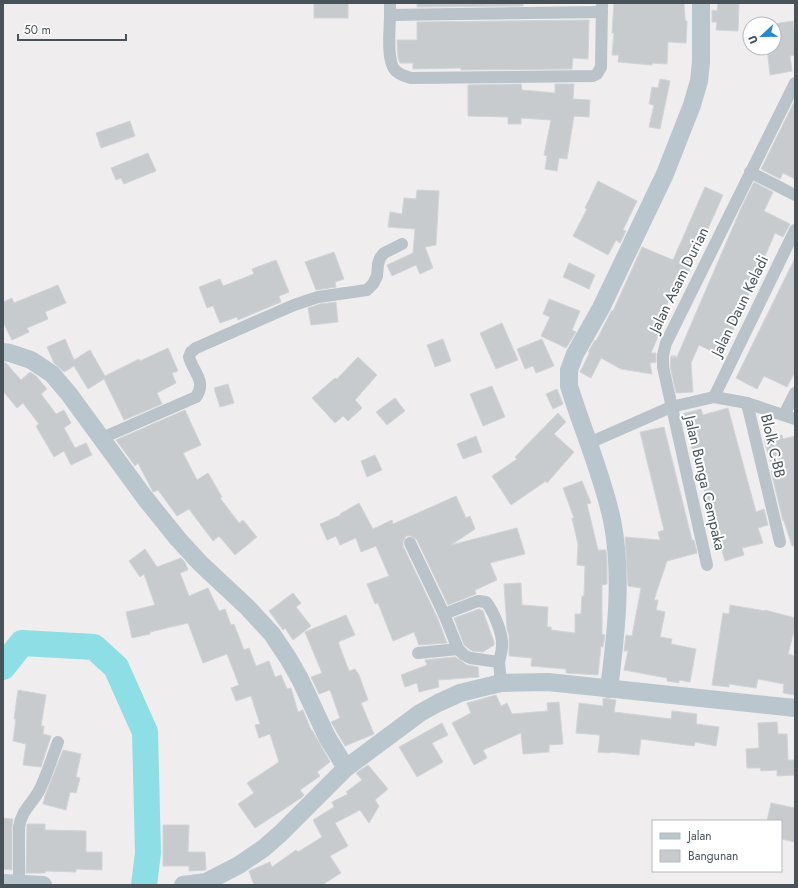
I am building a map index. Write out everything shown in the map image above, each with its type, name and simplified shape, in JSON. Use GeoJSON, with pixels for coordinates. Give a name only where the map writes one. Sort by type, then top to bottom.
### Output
{"type":"FeatureCollection","features":[{"type":"Feature","properties":{"kind":"street"},"geometry":{"type":"LineString","coordinates":[[610,690],[616,632],[616,558],[612,520],[590,443],[569,386],[569,370],[575,354],[601,308],[665,174],[692,105],[699,81],[702,62],[701,3]]}},
{"type":"Feature","properties":{"kind":"street"},"geometry":{"type":"LineString","coordinates":[[602,8],[601,67],[598,74],[593,76],[411,78],[400,75],[394,70],[391,64],[390,9],[602,8]]}},
{"type":"Feature","properties":{"kind":"street","name":"Jalan Asam Durian"},"geometry":{"type":"LineString","coordinates":[[671,407],[663,367],[663,355],[666,343],[795,83]]}},
{"type":"Feature","properties":{"kind":"street"},"geometry":{"type":"LineString","coordinates":[[750,172],[795,195]]}},
{"type":"Feature","properties":{"kind":"street","name":"Jalan Daun Keladi"},"geometry":{"type":"LineString","coordinates":[[714,397],[795,230]]}},
{"type":"Feature","properties":{"kind":"street"},"geometry":{"type":"LineString","coordinates":[[102,438],[196,397],[200,392],[201,384],[189,357],[191,352],[196,348],[294,304],[318,297],[367,290],[375,280],[380,258],[384,253],[402,244]]}},
{"type":"Feature","properties":{"kind":"street"},"geometry":{"type":"LineString","coordinates":[[3,352],[31,360],[52,374],[69,394],[178,539],[200,563],[247,607],[272,634],[300,678],[327,737],[346,768]]}},
{"type":"Feature","properties":{"kind":"street"},"geometry":{"type":"LineString","coordinates":[[590,443],[671,407],[714,397],[747,403],[789,417],[795,393]]}},
{"type":"Feature","properties":{"kind":"street","name":"Blolk C-BB"},"geometry":{"type":"LineString","coordinates":[[747,403],[780,542]]}},
{"type":"Feature","properties":{"kind":"street","name":"Jalan Bunga Cempaka"},"geometry":{"type":"LineString","coordinates":[[671,407],[707,565]]}},
{"type":"Feature","properties":{"kind":"street"},"geometry":{"type":"LineString","coordinates":[[410,543],[444,614],[458,649],[470,658],[499,662]]}},
{"type":"Feature","properties":{"kind":"street"},"geometry":{"type":"LineString","coordinates":[[444,614],[478,601],[486,602],[492,608],[501,635],[502,646],[499,662],[501,683]]}},
{"type":"Feature","properties":{"kind":"street"},"geometry":{"type":"LineString","coordinates":[[418,653],[458,649]]}},
{"type":"Feature","properties":{"kind":"street"},"geometry":{"type":"LineString","coordinates":[[183,885],[206,883],[239,865],[264,848],[346,768],[420,713],[460,693],[501,683],[548,682],[610,690],[795,708]]}},
{"type":"Feature","properties":{"kind":"street"},"geometry":{"type":"LineString","coordinates":[[43,885],[11,884],[20,818],[39,790],[58,742]]}},
{"type":"Feature","properties":{"kind":"building"},"geometry":{"type":"Polygon","coordinates":[[[314,3],[348,3],[348,18],[314,18],[314,3]]]}},
{"type":"Feature","properties":{"kind":"building"},"geometry":{"type":"Polygon","coordinates":[[[417,3],[523,3],[523,6],[417,7],[417,3]]]}},
{"type":"Feature","properties":{"kind":"building"},"geometry":{"type":"Polygon","coordinates":[[[614,3],[684,3],[685,20],[687,21],[686,43],[668,42],[667,64],[652,63],[652,65],[618,62],[619,55],[612,55],[614,3]]]}},
{"type":"Feature","properties":{"kind":"building"},"geometry":{"type":"Polygon","coordinates":[[[718,3],[739,4],[738,31],[716,30],[717,22],[712,22],[712,10],[717,11],[718,3]]]}},
{"type":"Feature","properties":{"kind":"building"},"geometry":{"type":"Polygon","coordinates":[[[589,20],[588,59],[573,58],[572,69],[413,69],[413,63],[400,63],[398,58],[397,40],[417,40],[417,22],[589,20]]]}},
{"type":"Feature","properties":{"kind":"building"},"geometry":{"type":"Polygon","coordinates":[[[793,21],[795,34],[795,55],[790,56],[792,71],[770,75],[768,56],[782,56],[782,23],[793,21]]]}},
{"type":"Feature","properties":{"kind":"building"},"geometry":{"type":"Polygon","coordinates":[[[660,79],[670,81],[660,129],[649,127],[654,105],[649,104],[652,87],[658,88],[660,79]]]}},
{"type":"Feature","properties":{"kind":"building"},"geometry":{"type":"Polygon","coordinates":[[[521,84],[522,90],[555,93],[555,84],[574,84],[573,99],[590,100],[589,117],[574,116],[567,159],[559,158],[557,171],[545,169],[547,156],[544,155],[551,120],[521,118],[521,124],[508,124],[508,117],[468,116],[468,85],[521,84]]]}},
{"type":"Feature","properties":{"kind":"building"},"geometry":{"type":"Polygon","coordinates":[[[795,100],[795,179],[783,173],[780,179],[761,169],[795,100]]]}},
{"type":"Feature","properties":{"kind":"building"},"geometry":{"type":"Polygon","coordinates":[[[130,121],[135,136],[101,148],[96,133],[130,121]]]}},
{"type":"Feature","properties":{"kind":"building"},"geometry":{"type":"Polygon","coordinates":[[[148,153],[156,171],[124,184],[121,178],[116,180],[111,168],[148,153]]]}},
{"type":"Feature","properties":{"kind":"building"},"geometry":{"type":"Polygon","coordinates":[[[598,181],[637,201],[623,230],[626,231],[620,243],[616,240],[608,255],[573,236],[587,209],[585,208],[598,181]]]}},
{"type":"Feature","properties":{"kind":"building"},"geometry":{"type":"Polygon","coordinates":[[[754,182],[773,192],[764,211],[790,224],[783,237],[775,233],[722,356],[699,345],[691,363],[693,392],[676,393],[670,366],[671,356],[676,356],[672,358],[677,357],[742,206],[754,182]]]}},
{"type":"Feature","properties":{"kind":"building"},"geometry":{"type":"Polygon","coordinates":[[[705,187],[723,195],[687,276],[681,273],[658,325],[662,327],[651,353],[656,353],[656,362],[650,363],[652,374],[621,369],[601,358],[591,378],[580,372],[590,352],[588,352],[595,340],[596,341],[612,310],[613,311],[642,247],[673,260],[705,187]]]}},
{"type":"Feature","properties":{"kind":"building"},"geometry":{"type":"Polygon","coordinates":[[[417,190],[439,191],[436,245],[425,247],[433,268],[420,274],[416,265],[392,276],[387,265],[413,253],[415,229],[388,227],[390,212],[402,214],[404,198],[416,199],[417,190]]]}},
{"type":"Feature","properties":{"kind":"building"},"geometry":{"type":"Polygon","coordinates":[[[334,252],[344,279],[335,282],[336,287],[316,290],[305,262],[334,252]]]}},
{"type":"Feature","properties":{"kind":"building"},"geometry":{"type":"Polygon","coordinates":[[[795,258],[795,372],[787,387],[764,376],[757,389],[736,378],[795,258]]]}},
{"type":"Feature","properties":{"kind":"building"},"geometry":{"type":"Polygon","coordinates":[[[276,260],[289,292],[279,296],[281,302],[238,320],[237,317],[220,323],[213,306],[207,308],[199,287],[220,279],[223,286],[254,274],[252,269],[276,260]]]}},
{"type":"Feature","properties":{"kind":"building"},"geometry":{"type":"Polygon","coordinates":[[[569,263],[595,275],[589,289],[563,277],[569,263]]]}},
{"type":"Feature","properties":{"kind":"building"},"geometry":{"type":"Polygon","coordinates":[[[58,285],[66,303],[45,312],[48,319],[27,328],[29,332],[12,340],[3,322],[3,302],[12,298],[14,303],[58,285]]]}},
{"type":"Feature","properties":{"kind":"building"},"geometry":{"type":"Polygon","coordinates":[[[549,299],[580,311],[572,330],[576,332],[566,348],[541,336],[550,317],[543,314],[549,299]]]}},
{"type":"Feature","properties":{"kind":"building"},"geometry":{"type":"Polygon","coordinates":[[[336,302],[338,322],[311,325],[308,308],[320,304],[336,302]]]}},
{"type":"Feature","properties":{"kind":"building"},"geometry":{"type":"Polygon","coordinates":[[[502,323],[518,360],[496,369],[480,333],[502,323]]]}},
{"type":"Feature","properties":{"kind":"building"},"geometry":{"type":"Polygon","coordinates":[[[65,339],[74,360],[90,350],[105,376],[139,359],[140,361],[168,348],[178,371],[172,373],[176,383],[157,393],[162,404],[124,420],[104,379],[88,389],[74,366],[64,372],[54,363],[47,347],[65,339]]]}},
{"type":"Feature","properties":{"kind":"building"},"geometry":{"type":"Polygon","coordinates":[[[443,339],[451,361],[435,367],[427,345],[443,339]]]}},
{"type":"Feature","properties":{"kind":"building"},"geometry":{"type":"Polygon","coordinates":[[[542,339],[554,366],[536,373],[533,366],[525,369],[517,349],[542,339]]]}},
{"type":"Feature","properties":{"kind":"building"},"geometry":{"type":"Polygon","coordinates":[[[358,357],[377,375],[355,400],[362,408],[348,421],[343,416],[335,423],[312,398],[335,378],[337,379],[358,357]]]}},
{"type":"Feature","properties":{"kind":"building"},"geometry":{"type":"Polygon","coordinates":[[[3,363],[6,363],[21,380],[30,372],[36,376],[47,389],[41,394],[56,414],[64,410],[71,423],[64,428],[75,448],[86,443],[92,455],[71,465],[64,451],[54,457],[36,426],[39,424],[23,403],[17,408],[3,391],[3,363]]]}},
{"type":"Feature","properties":{"kind":"building"},"geometry":{"type":"Polygon","coordinates":[[[228,384],[234,403],[220,407],[214,388],[228,384]]]}},
{"type":"Feature","properties":{"kind":"building"},"geometry":{"type":"Polygon","coordinates":[[[492,386],[505,417],[483,426],[470,394],[492,386]]]}},
{"type":"Feature","properties":{"kind":"building"},"geometry":{"type":"Polygon","coordinates":[[[557,389],[563,404],[553,409],[546,394],[557,389]]]}},
{"type":"Feature","properties":{"kind":"building"},"geometry":{"type":"Polygon","coordinates":[[[395,398],[405,411],[387,425],[376,412],[395,398]]]}},
{"type":"Feature","properties":{"kind":"building"},"geometry":{"type":"Polygon","coordinates":[[[728,408],[756,512],[764,509],[768,525],[758,528],[763,543],[742,548],[744,555],[725,561],[682,414],[701,409],[703,415],[728,408]]]}},
{"type":"Feature","properties":{"kind":"building"},"geometry":{"type":"Polygon","coordinates":[[[185,410],[201,445],[183,453],[197,480],[208,473],[222,497],[220,498],[239,523],[243,520],[257,537],[235,555],[219,536],[213,541],[189,509],[177,516],[158,490],[153,492],[138,463],[135,466],[116,440],[185,410]]]}},
{"type":"Feature","properties":{"kind":"building"},"geometry":{"type":"Polygon","coordinates":[[[558,413],[566,422],[554,434],[574,452],[547,483],[546,481],[511,505],[492,476],[517,459],[515,457],[558,413]]]}},
{"type":"Feature","properties":{"kind":"building"},"geometry":{"type":"Polygon","coordinates":[[[664,427],[692,540],[694,540],[697,553],[667,561],[654,600],[658,600],[656,610],[665,612],[660,637],[672,639],[671,644],[696,649],[690,682],[679,680],[679,683],[667,681],[667,678],[624,670],[628,651],[624,651],[626,635],[632,636],[641,588],[628,586],[625,537],[660,540],[658,532],[664,530],[640,432],[664,427]]]}},
{"type":"Feature","properties":{"kind":"building"},"geometry":{"type":"Polygon","coordinates":[[[782,435],[783,439],[795,436],[795,546],[792,546],[783,521],[771,471],[773,471],[764,440],[782,435]]]}},
{"type":"Feature","properties":{"kind":"building"},"geometry":{"type":"Polygon","coordinates":[[[476,436],[482,452],[463,459],[457,444],[476,436]]]}},
{"type":"Feature","properties":{"kind":"building"},"geometry":{"type":"Polygon","coordinates":[[[375,455],[382,470],[367,477],[361,461],[375,455]]]}},
{"type":"Feature","properties":{"kind":"building"},"geometry":{"type":"Polygon","coordinates":[[[582,481],[591,503],[587,504],[598,550],[606,550],[607,562],[607,584],[602,585],[602,634],[605,635],[603,647],[601,646],[598,675],[566,673],[566,669],[531,666],[532,658],[509,656],[509,635],[507,629],[504,584],[521,583],[522,605],[548,607],[547,627],[551,627],[551,630],[575,633],[575,614],[581,614],[582,596],[584,596],[585,566],[577,565],[578,544],[572,518],[574,518],[563,488],[582,481]]]}},
{"type":"Feature","properties":{"kind":"building"},"geometry":{"type":"Polygon","coordinates":[[[456,496],[466,518],[470,516],[475,529],[451,545],[517,528],[525,554],[490,563],[497,580],[475,590],[476,594],[448,605],[417,540],[411,536],[406,536],[403,546],[437,617],[447,643],[419,645],[414,632],[393,641],[378,603],[375,604],[367,584],[389,576],[376,546],[361,552],[356,538],[340,545],[336,536],[327,540],[320,524],[341,515],[340,514],[359,503],[373,529],[392,520],[393,524],[456,496]]]}},
{"type":"Feature","properties":{"kind":"building"},"geometry":{"type":"Polygon","coordinates":[[[145,549],[157,567],[181,558],[185,562],[188,570],[180,573],[189,596],[208,588],[219,611],[225,609],[231,625],[234,624],[244,650],[249,648],[256,666],[269,661],[275,677],[281,675],[287,689],[291,688],[298,712],[303,710],[311,730],[330,762],[317,772],[320,776],[300,790],[304,795],[301,798],[255,828],[238,804],[254,793],[247,783],[279,762],[270,734],[259,738],[255,725],[260,724],[251,696],[236,701],[231,688],[239,685],[227,654],[203,663],[188,623],[132,638],[126,612],[155,605],[144,574],[140,577],[129,561],[145,549]]]}},
{"type":"Feature","properties":{"kind":"building"},"geometry":{"type":"Polygon","coordinates":[[[293,593],[301,603],[296,607],[311,626],[293,640],[285,628],[283,630],[269,611],[293,593]]]}},
{"type":"Feature","properties":{"kind":"building"},"geometry":{"type":"Polygon","coordinates":[[[730,605],[765,610],[795,618],[795,627],[788,654],[795,656],[795,695],[783,693],[784,684],[758,679],[756,688],[729,684],[729,687],[712,685],[723,613],[729,614],[730,605]]]}},
{"type":"Feature","properties":{"kind":"building"},"geometry":{"type":"Polygon","coordinates":[[[479,609],[483,611],[494,642],[494,645],[483,652],[472,651],[464,645],[454,618],[479,609]]]}},
{"type":"Feature","properties":{"kind":"building"},"geometry":{"type":"Polygon","coordinates":[[[346,615],[355,635],[338,642],[349,671],[355,669],[359,675],[368,700],[361,703],[374,734],[345,746],[331,722],[340,718],[330,690],[319,694],[311,677],[322,673],[305,632],[346,615]]]}},
{"type":"Feature","properties":{"kind":"building"},"geometry":{"type":"Polygon","coordinates":[[[455,657],[467,665],[478,667],[479,677],[438,680],[439,687],[419,692],[417,683],[405,687],[401,675],[427,665],[425,660],[455,657]]]}},
{"type":"Feature","properties":{"kind":"building"},"geometry":{"type":"Polygon","coordinates":[[[18,690],[46,695],[41,726],[44,726],[43,734],[51,736],[41,767],[23,765],[26,744],[13,741],[18,690]]]}},
{"type":"Feature","properties":{"kind":"building"},"geometry":{"type":"Polygon","coordinates":[[[496,695],[501,706],[507,703],[512,714],[548,711],[547,703],[559,702],[563,744],[549,745],[549,752],[523,754],[521,733],[483,750],[487,758],[474,765],[452,723],[471,713],[467,703],[496,695]]]}},
{"type":"Feature","properties":{"kind":"building"},"geometry":{"type":"Polygon","coordinates":[[[603,698],[616,700],[614,712],[671,719],[672,711],[697,714],[696,724],[719,727],[716,746],[695,742],[694,746],[641,739],[639,755],[598,752],[600,735],[576,733],[579,703],[603,706],[603,698]]]}},
{"type":"Feature","properties":{"kind":"building"},"geometry":{"type":"Polygon","coordinates":[[[777,722],[778,734],[787,734],[788,760],[795,760],[795,775],[777,776],[777,770],[761,771],[760,768],[747,768],[746,749],[759,748],[758,723],[777,722]]]}},
{"type":"Feature","properties":{"kind":"building"},"geometry":{"type":"Polygon","coordinates":[[[442,723],[448,735],[432,743],[443,762],[417,777],[399,747],[442,723]]]}},
{"type":"Feature","properties":{"kind":"building"},"geometry":{"type":"Polygon","coordinates":[[[63,750],[81,754],[76,777],[80,778],[76,793],[70,792],[66,810],[43,804],[63,750]]]}},
{"type":"Feature","properties":{"kind":"building"},"geometry":{"type":"Polygon","coordinates":[[[368,765],[388,789],[375,800],[379,806],[369,823],[360,810],[335,823],[348,846],[330,856],[341,873],[322,885],[254,885],[249,871],[270,862],[272,867],[296,850],[298,852],[322,837],[313,820],[334,807],[332,802],[348,794],[346,792],[362,780],[356,773],[368,765]]]}},
{"type":"Feature","properties":{"kind":"building"},"geometry":{"type":"Polygon","coordinates":[[[771,803],[795,808],[795,842],[782,839],[782,820],[767,820],[771,803]]]}},
{"type":"Feature","properties":{"kind":"building"},"geometry":{"type":"Polygon","coordinates":[[[3,818],[13,819],[12,870],[3,869],[3,818]]]}},
{"type":"Feature","properties":{"kind":"building"},"geometry":{"type":"Polygon","coordinates":[[[27,824],[45,824],[45,830],[86,831],[86,852],[102,852],[102,870],[76,869],[76,872],[45,871],[45,873],[26,873],[27,824]]]}},
{"type":"Feature","properties":{"kind":"building"},"geometry":{"type":"Polygon","coordinates":[[[163,825],[189,825],[188,852],[205,852],[206,870],[189,871],[189,866],[163,866],[163,825]]]}},
{"type":"Feature","properties":{"kind":"waterway"},"geometry":{"type":"LineString","coordinates":[[3,667],[22,643],[94,647],[116,667],[145,732],[148,853],[144,885]]}}]}
